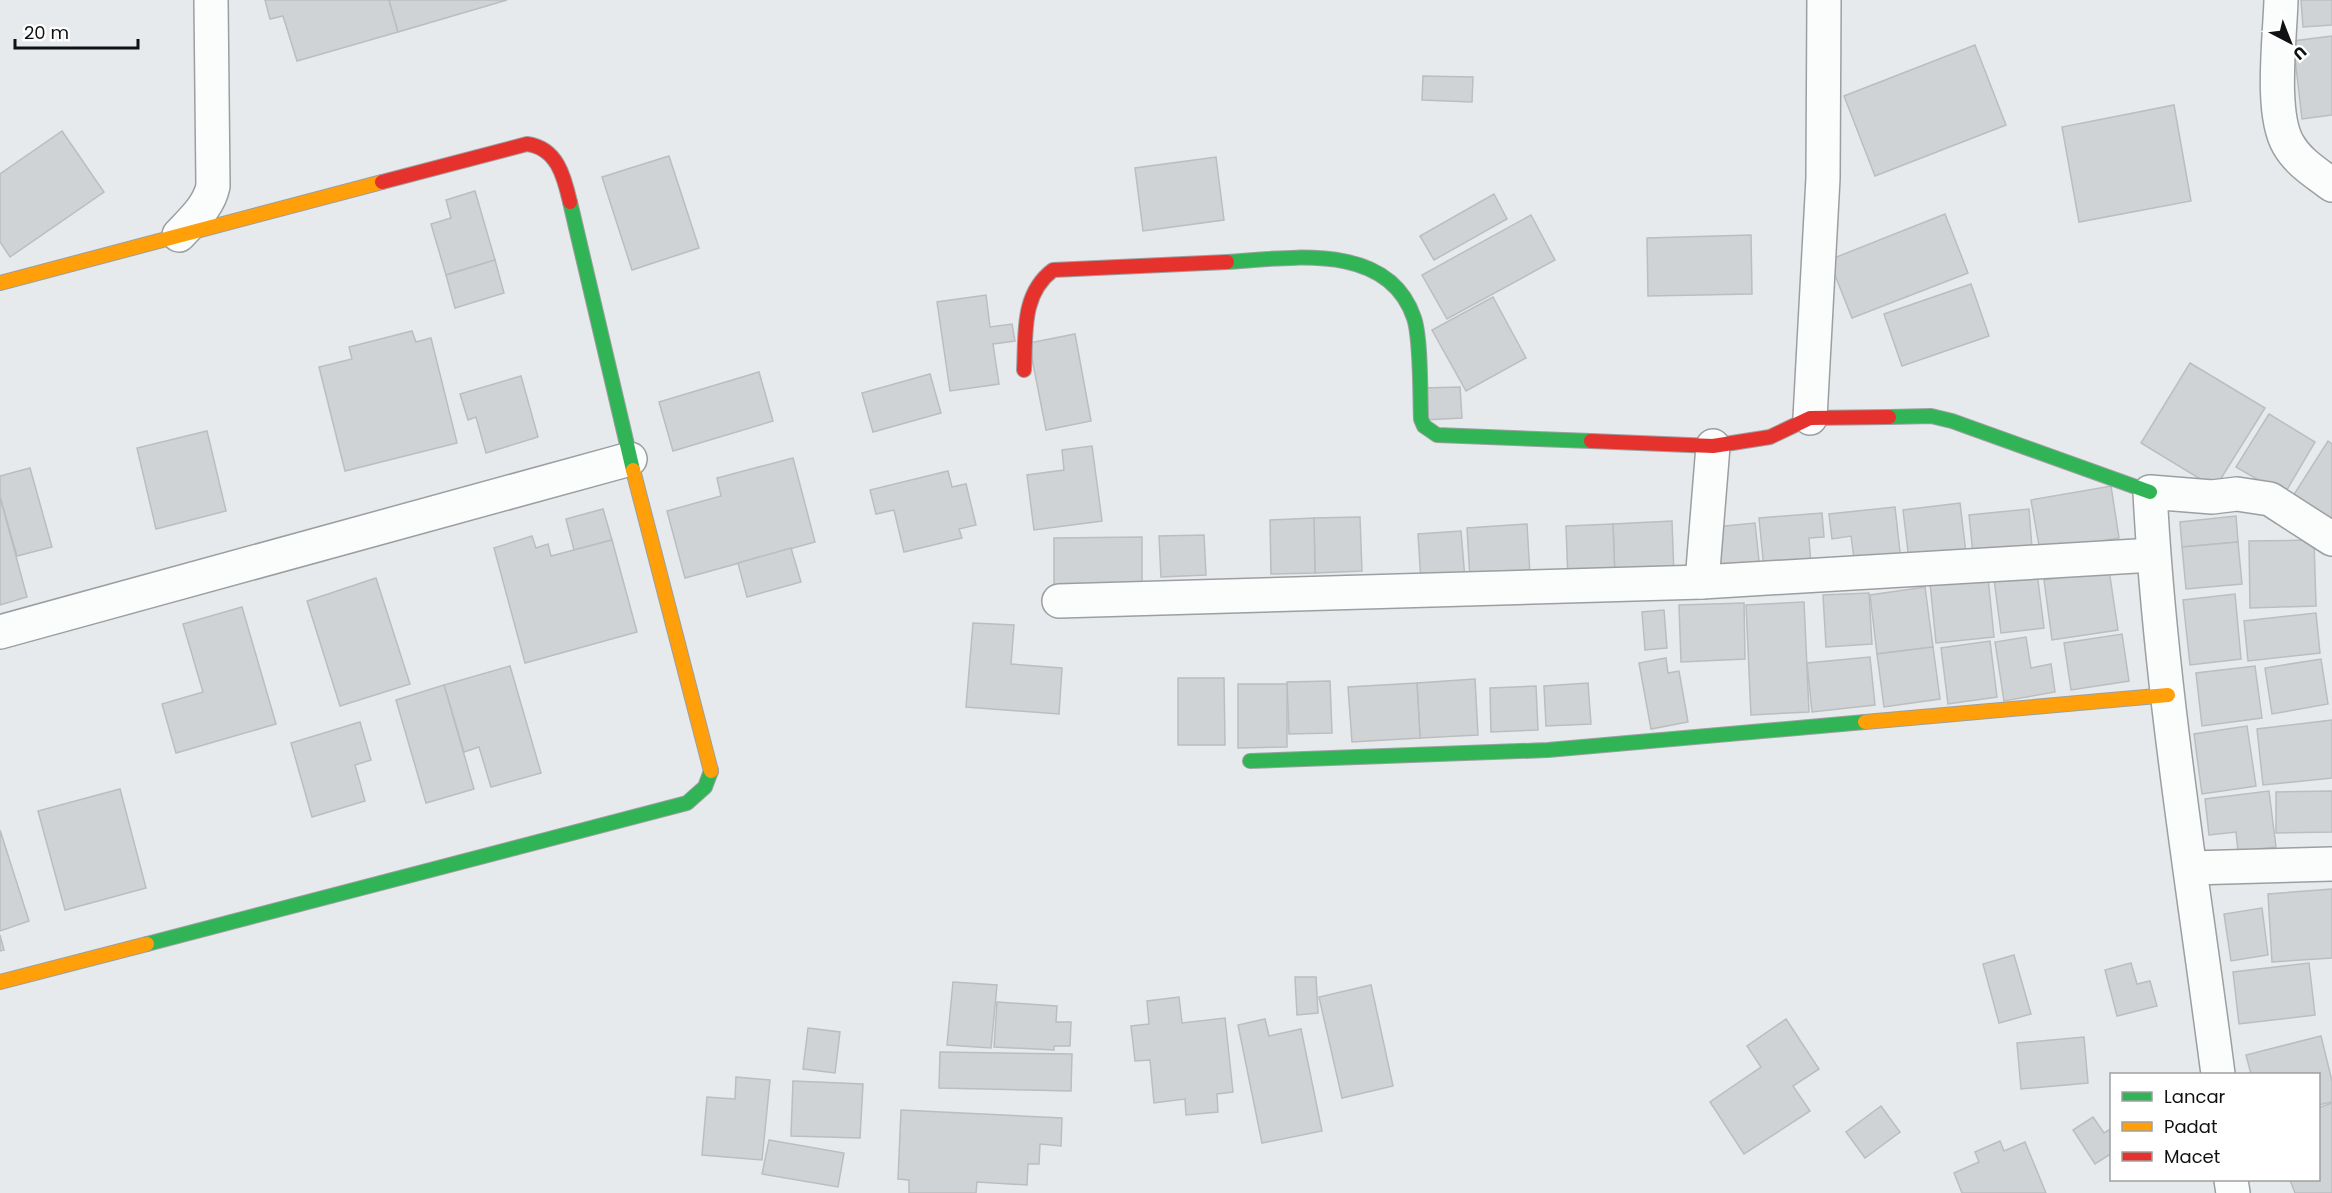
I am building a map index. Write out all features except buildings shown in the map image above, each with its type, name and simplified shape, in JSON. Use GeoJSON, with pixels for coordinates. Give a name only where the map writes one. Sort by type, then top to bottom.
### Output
{"type":"FeatureCollection","features":[{"type":"Feature","properties":{"kind":"street"},"geometry":{"type":"LineString","coordinates":[[179,235],[205,207],[213,186],[211,0]]}},
{"type":"Feature","properties":{"kind":"street"},"geometry":{"type":"LineString","coordinates":[[1810,418],[1823,178],[1824,0]]}},
{"type":"Feature","properties":{"kind":"street"},"geometry":{"type":"LineString","coordinates":[[2281,0],[2278,102],[2282,131],[2302,162],[2332,184]]}},
{"type":"Feature","properties":{"kind":"street"},"geometry":{"type":"LineString","coordinates":[[0,283],[527,144],[538,144],[557,160],[567,188],[630,459],[711,765],[711,776],[701,795],[687,803],[0,981]]}},
{"type":"Feature","properties":{"kind":"street"},"geometry":{"type":"LineString","coordinates":[[1024,370],[1030,299],[1040,279],[1053,270],[1254,261],[1305,256],[1352,263],[1370,270],[1391,284],[1409,306],[1415,320],[1421,420],[1424,426],[1437,435],[1713,446],[1770,437],[1810,418],[1931,416],[1952,421],[2150,492],[2212,497],[2237,494],[2270,499],[2332,539]]}},
{"type":"Feature","properties":{"kind":"street"},"geometry":{"type":"LineString","coordinates":[[1702,582],[1713,446]]}},
{"type":"Feature","properties":{"kind":"street"},"geometry":{"type":"LineString","coordinates":[[0,632],[630,459]]}},
{"type":"Feature","properties":{"kind":"street"},"geometry":{"type":"LineString","coordinates":[[2150,492],[2153,555],[2168,695],[2218,1073]]}},
{"type":"Feature","properties":{"kind":"street"},"geometry":{"type":"LineString","coordinates":[[1059,602],[1702,582],[2153,555]]}},
{"type":"Feature","properties":{"kind":"street"},"geometry":{"type":"LineString","coordinates":[[1250,761],[1548,750],[2168,695]]}},
{"type":"Feature","properties":{"kind":"street"},"geometry":{"type":"LineString","coordinates":[[2191,868],[2332,864]]}},
{"type":"Feature","properties":{"kind":"traffic: fast"},"geometry":{"type":"LineString","coordinates":[[570,202],[633,470]]}},
{"type":"Feature","properties":{"kind":"traffic: fast"},"geometry":{"type":"LineString","coordinates":[[1227,262],[1279,258],[1334,260],[1360,265],[1383,276],[1401,293],[1414,318],[1419,352],[1421,419],[1424,426],[1437,435],[1591,441]]}},
{"type":"Feature","properties":{"kind":"traffic: fast"},"geometry":{"type":"LineString","coordinates":[[1889,417],[1931,416],[1952,421],[2150,492]]}},
{"type":"Feature","properties":{"kind":"traffic: fast"},"geometry":{"type":"LineString","coordinates":[[1250,761],[1548,750],[1865,722]]}},
{"type":"Feature","properties":{"kind":"traffic: fast"},"geometry":{"type":"LineString","coordinates":[[147,944],[687,803],[705,787],[711,771]]}},
{"type":"Feature","properties":{"kind":"traffic: slow"},"geometry":{"type":"LineString","coordinates":[[0,283],[382,182]]}},
{"type":"Feature","properties":{"kind":"traffic: slow"},"geometry":{"type":"LineString","coordinates":[[633,470],[711,771]]}},
{"type":"Feature","properties":{"kind":"traffic: slow"},"geometry":{"type":"LineString","coordinates":[[1865,722],[2168,695]]}},
{"type":"Feature","properties":{"kind":"traffic: slow"},"geometry":{"type":"LineString","coordinates":[[0,982],[147,944]]}},
{"type":"Feature","properties":{"kind":"traffic: jam"},"geometry":{"type":"LineString","coordinates":[[382,182],[527,144],[546,151],[558,165],[570,202]]}},
{"type":"Feature","properties":{"kind":"traffic: jam"},"geometry":{"type":"LineString","coordinates":[[1024,370],[1027,316],[1030,303],[1035,291],[1053,270],[1227,262]]}},
{"type":"Feature","properties":{"kind":"traffic: jam"},"geometry":{"type":"LineString","coordinates":[[1591,441],[1713,446],[1770,437],[1810,418],[1889,417]]}}]}
